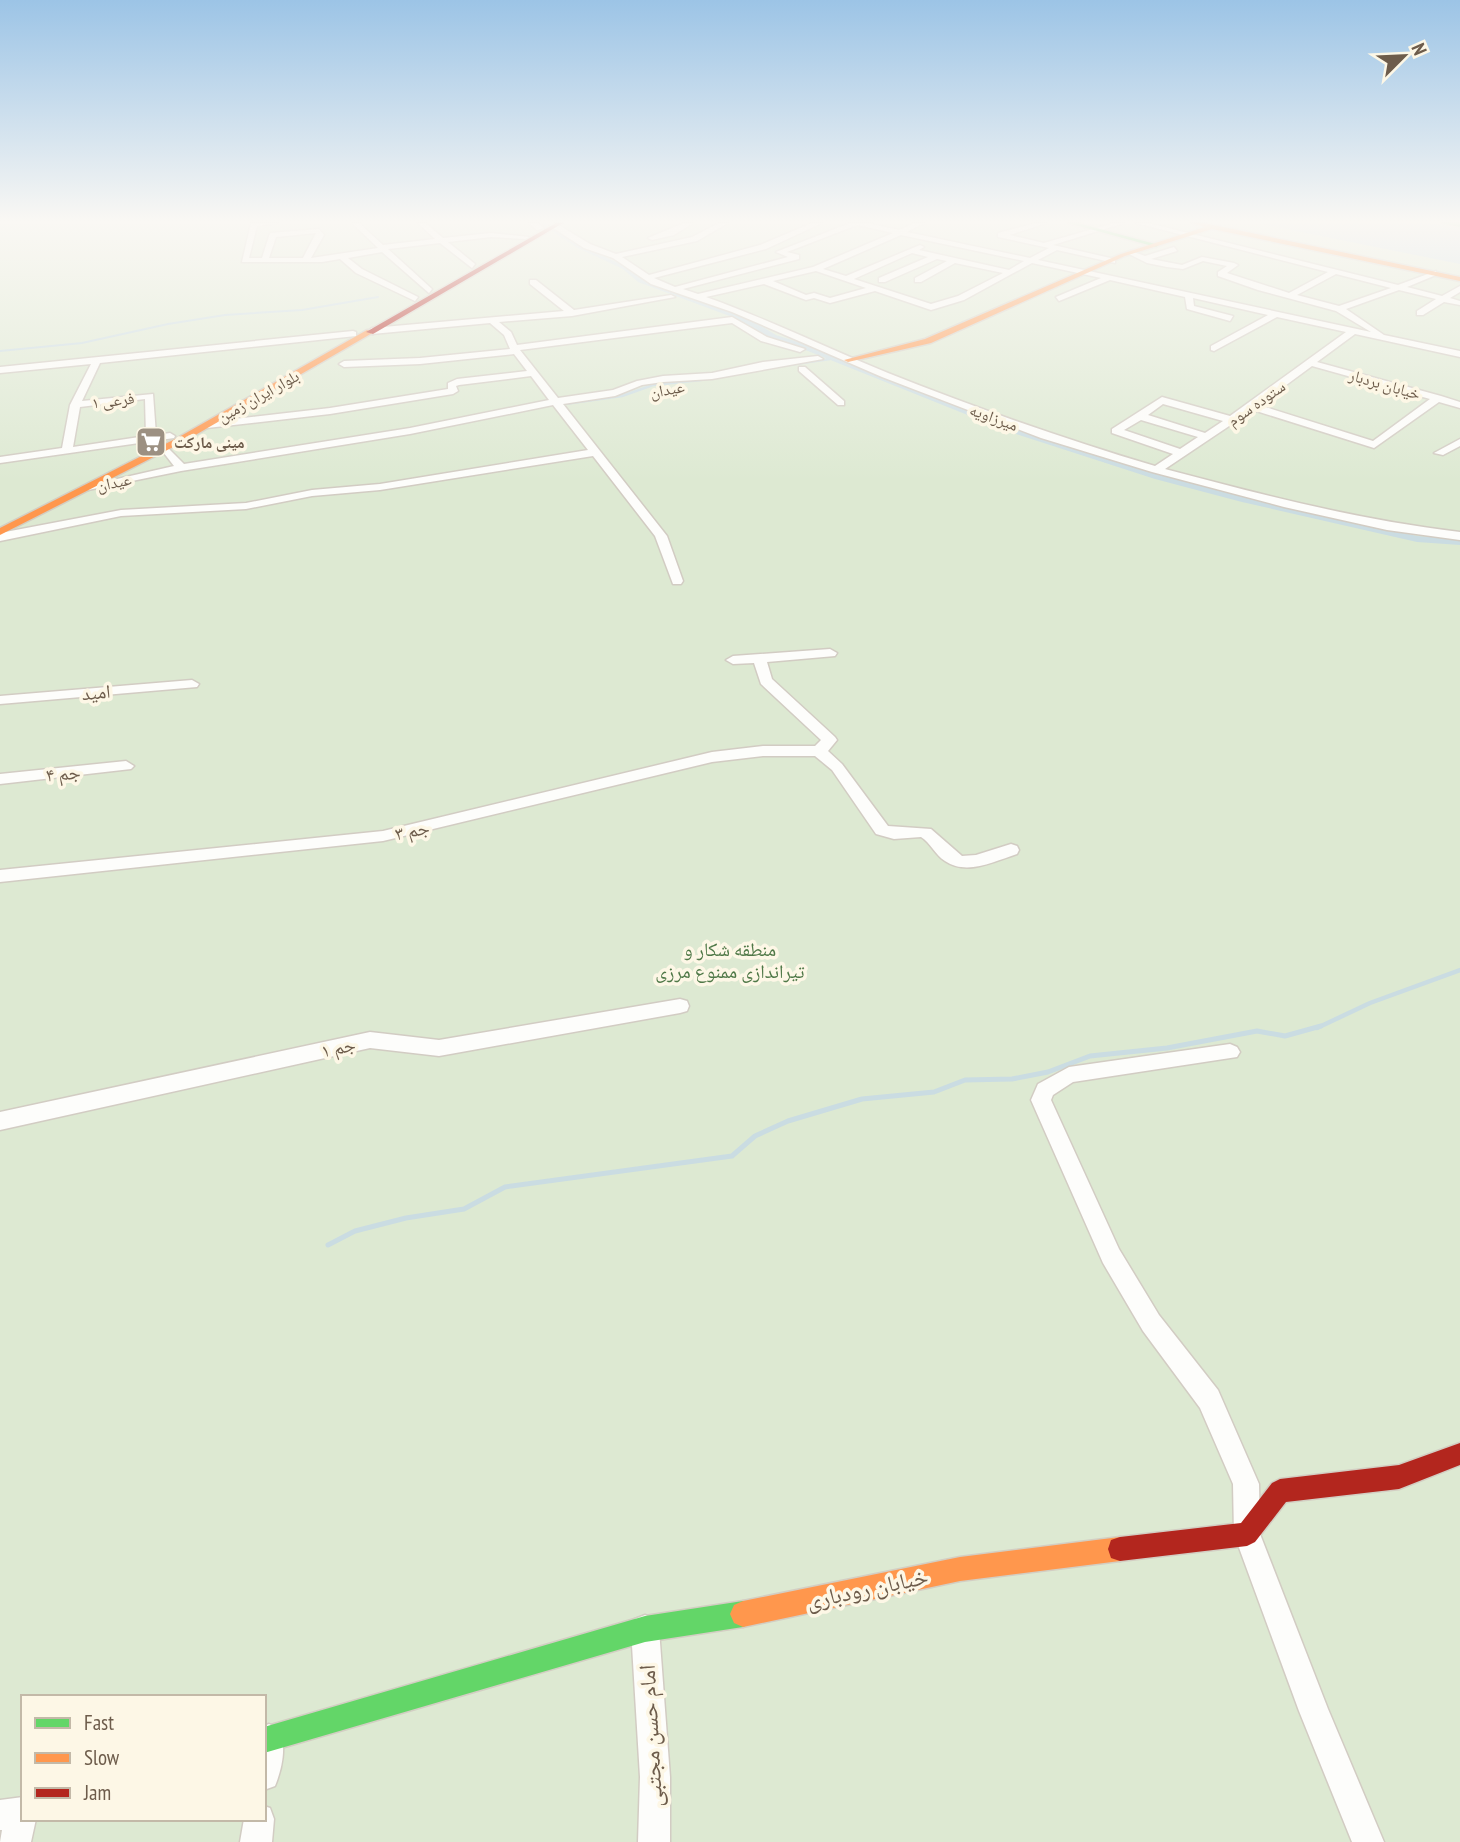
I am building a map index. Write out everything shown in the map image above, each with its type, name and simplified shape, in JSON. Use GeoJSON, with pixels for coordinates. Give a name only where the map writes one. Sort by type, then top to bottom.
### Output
{"type":"FeatureCollection","features":[{"type":"Feature","properties":{"kind":"street","name":"بلوار ایران زمین"},"geometry":{"type":"LineString","coordinates":[[0,534],[88,487],[162,441],[397,309]]}},
{"type":"Feature","properties":{"kind":"street","name":"بلوار ایران زمین"},"geometry":{"type":"LineString","coordinates":[[0,522],[162,441],[207,425],[409,309]]}},
{"type":"Feature","properties":{"kind":"street"},"geometry":{"type":"LineString","coordinates":[[567,309],[572,313]]}},
{"type":"Feature","properties":{"kind":"street"},"geometry":{"type":"LineString","coordinates":[[372,331],[494,322],[592,309]]}},
{"type":"Feature","properties":{"kind":"street"},"geometry":{"type":"LineString","coordinates":[[714,309],[764,339],[803,350],[831,362],[928,341],[1003,309]]}},
{"type":"Feature","properties":{"kind":"street","name":"میرزاویه"},"geometry":{"type":"LineString","coordinates":[[717,309],[831,362],[1013,425],[1156,470],[1387,527],[1460,536]]}},
{"type":"Feature","properties":{"kind":"street"},"geometry":{"type":"LineString","coordinates":[[1197,309],[1230,318]]}},
{"type":"Feature","properties":{"kind":"street"},"geometry":{"type":"LineString","coordinates":[[1252,309],[1460,354]]}},
{"type":"Feature","properties":{"kind":"street"},"geometry":{"type":"LineString","coordinates":[[1342,309],[1360,318],[1383,337]]}},
{"type":"Feature","properties":{"kind":"street"},"geometry":{"type":"LineString","coordinates":[[1420,313],[1427,309]]}},
{"type":"Feature","properties":{"kind":"street"},"geometry":{"type":"LineString","coordinates":[[1214,348],[1275,314]]}},
{"type":"Feature","properties":{"kind":"street"},"geometry":{"type":"LineString","coordinates":[[344,364],[420,361],[732,320]]}},
{"type":"Feature","properties":{"kind":"street"},"geometry":{"type":"LineString","coordinates":[[494,322],[508,334],[515,349],[661,536],[677,581]]}},
{"type":"Feature","properties":{"kind":"street","name":"ستوده سوم"},"geometry":{"type":"LineString","coordinates":[[1156,470],[1252,406],[1353,331]]}},
{"type":"Feature","properties":{"kind":"street"},"geometry":{"type":"LineString","coordinates":[[0,370],[353,334]]}},
{"type":"Feature","properties":{"kind":"street"},"geometry":{"type":"LineString","coordinates":[[67,451],[75,405],[97,360]]}},
{"type":"Feature","properties":{"kind":"street","name":"عیدان"},"geometry":{"type":"LineString","coordinates":[[560,405],[629,399],[668,387],[802,369],[831,362]]}},
{"type":"Feature","properties":{"kind":"street","name":"عیدان"},"geometry":{"type":"LineString","coordinates":[[88,487],[181,468],[560,405],[663,379],[712,376],[763,365],[831,362]]}},
{"type":"Feature","properties":{"kind":"street","name":"خیابان بردبار"},"geometry":{"type":"LineString","coordinates":[[1311,363],[1460,405]]}},
{"type":"Feature","properties":{"kind":"street"},"geometry":{"type":"LineString","coordinates":[[802,369],[842,403]]}},
{"type":"Feature","properties":{"kind":"street"},"geometry":{"type":"LineString","coordinates":[[207,425],[341,410],[453,391],[451,384],[457,382],[536,373]]}},
{"type":"Feature","properties":{"kind":"street","name":"فرعی ۱"},"geometry":{"type":"LineString","coordinates":[[75,405],[150,396],[162,441]]}},
{"type":"Feature","properties":{"kind":"street"},"geometry":{"type":"LineString","coordinates":[[1252,406],[1374,445],[1438,398]]}},
{"type":"Feature","properties":{"kind":"street"},"geometry":{"type":"LineString","coordinates":[[1183,454],[1116,431],[1162,400],[1231,420]]}},
{"type":"Feature","properties":{"kind":"street"},"geometry":{"type":"LineString","coordinates":[[1140,416],[1208,437]]}},
{"type":"Feature","properties":{"kind":"street"},"geometry":{"type":"LineString","coordinates":[[0,460],[162,441],[181,468]]}},
{"type":"Feature","properties":{"kind":"street"},"geometry":{"type":"LineString","coordinates":[[1439,453],[1460,442]]}},
{"type":"Feature","properties":{"kind":"street"},"geometry":{"type":"LineString","coordinates":[[0,534],[121,513],[246,506],[312,493],[380,487],[597,452]]}},
{"type":"Feature","properties":{"kind":"street"},"geometry":{"type":"LineString","coordinates":[[733,660],[830,653]]}},
{"type":"Feature","properties":{"kind":"street"},"geometry":{"type":"LineString","coordinates":[[759,658],[766,681],[830,740],[818,751],[837,767],[882,830],[892,835],[922,832],[933,837],[953,861],[965,863],[1011,850]]}},
{"type":"Feature","properties":{"kind":"street","name":"امید"},"geometry":{"type":"LineString","coordinates":[[0,700],[192,684]]}},
{"type":"Feature","properties":{"kind":"street","name":"جم ۳"},"geometry":{"type":"LineString","coordinates":[[0,876],[383,836],[698,760],[764,751],[818,751]]}},
{"type":"Feature","properties":{"kind":"street","name":"جم ۴"},"geometry":{"type":"LineString","coordinates":[[0,779],[126,766]]}},
{"type":"Feature","properties":{"kind":"street","name":"جم ۱"},"geometry":{"type":"LineString","coordinates":[[0,1121],[370,1040],[439,1048],[680,1006]]}},
{"type":"Feature","properties":{"kind":"street"},"geometry":{"type":"LineString","coordinates":[[1230,1052],[1069,1075],[1045,1090],[1041,1100],[1111,1256],[1151,1323],[1209,1399],[1246,1484],[1247,1534],[1314,1711],[1368,1842]]}},
{"type":"Feature","properties":{"kind":"street"},"geometry":{"type":"LineString","coordinates":[[1247,1534],[1280,1492],[1399,1477],[1460,1454]]}},
{"type":"Feature","properties":{"kind":"street","name":"خیابان رودباری"},"geometry":{"type":"LineString","coordinates":[[267,1739],[645,1629],[727,1617],[960,1569],[1247,1534]]}},
{"type":"Feature","properties":{"kind":"street","name":"امام حسن مجتبی"},"geometry":{"type":"LineString","coordinates":[[645,1629],[654,1777],[654,1842]]}},
{"type":"Feature","properties":{"kind":"street"},"geometry":{"type":"LineString","coordinates":[[15,1813],[15,1842]]}},
{"type":"Feature","properties":{"kind":"street"},"geometry":{"type":"LineString","coordinates":[[256,1842],[258,1821]]}},
{"type":"Feature","properties":{"kind":"green space","name":"منطقه شکار و تیراندازی ممنوع مرزی"},"geometry":{"type":"Polygon","coordinates":[[[0,309],[1460,309],[1460,1842],[0,1842],[0,309]]]}},
{"type":"Feature","properties":{"kind":"waterway"},"geometry":{"type":"LineString","coordinates":[[0,351],[82,343],[168,324],[225,315],[308,309]]}},
{"type":"Feature","properties":{"kind":"waterway"},"geometry":{"type":"LineString","coordinates":[[719,309],[738,316],[773,337],[811,349],[1013,430],[1158,477],[1417,539],[1460,542]]}},
{"type":"Feature","properties":{"kind":"waterway"},"geometry":{"type":"LineString","coordinates":[[775,367],[830,359]]}},
{"type":"Feature","properties":{"kind":"waterway"},"geometry":{"type":"LineString","coordinates":[[565,404],[622,396],[653,385],[701,380]]}},
{"type":"Feature","properties":{"kind":"waterway"},"geometry":{"type":"LineString","coordinates":[[1317,1028],[1370,1003],[1460,970]]}},
{"type":"Feature","properties":{"kind":"waterway"},"geometry":{"type":"LineString","coordinates":[[328,1245],[355,1231],[406,1218],[464,1209],[505,1187],[732,1156],[755,1136],[788,1121],[862,1099],[934,1092],[965,1080],[1012,1079],[1048,1072],[1090,1056],[1167,1048],[1257,1031],[1285,1036],[1321,1026]]}},
{"type":"Feature","properties":{"kind":"traffic: fast"},"geometry":{"type":"LineString","coordinates":[[266,1739],[645,1629],[743,1614]]}},
{"type":"Feature","properties":{"kind":"traffic: slow"},"geometry":{"type":"LineString","coordinates":[[848,360],[928,341],[1001,309]]}},
{"type":"Feature","properties":{"kind":"traffic: slow"},"geometry":{"type":"LineString","coordinates":[[0,532],[182,439],[370,332]]}},
{"type":"Feature","properties":{"kind":"traffic: slow"},"geometry":{"type":"LineString","coordinates":[[743,1614],[960,1569],[1120,1549]]}},
{"type":"Feature","properties":{"kind":"traffic: jam"},"geometry":{"type":"LineString","coordinates":[[370,332],[410,309]]}},
{"type":"Feature","properties":{"kind":"traffic: jam"},"geometry":{"type":"LineString","coordinates":[[1120,1549],[1247,1534],[1280,1491],[1399,1477],[1460,1454]]}},
{"type":"Feature","properties":{"kind":"place","name":"مینی مارکت"},"geometry":{"type":"Point","coordinates":[151,442]}}]}
